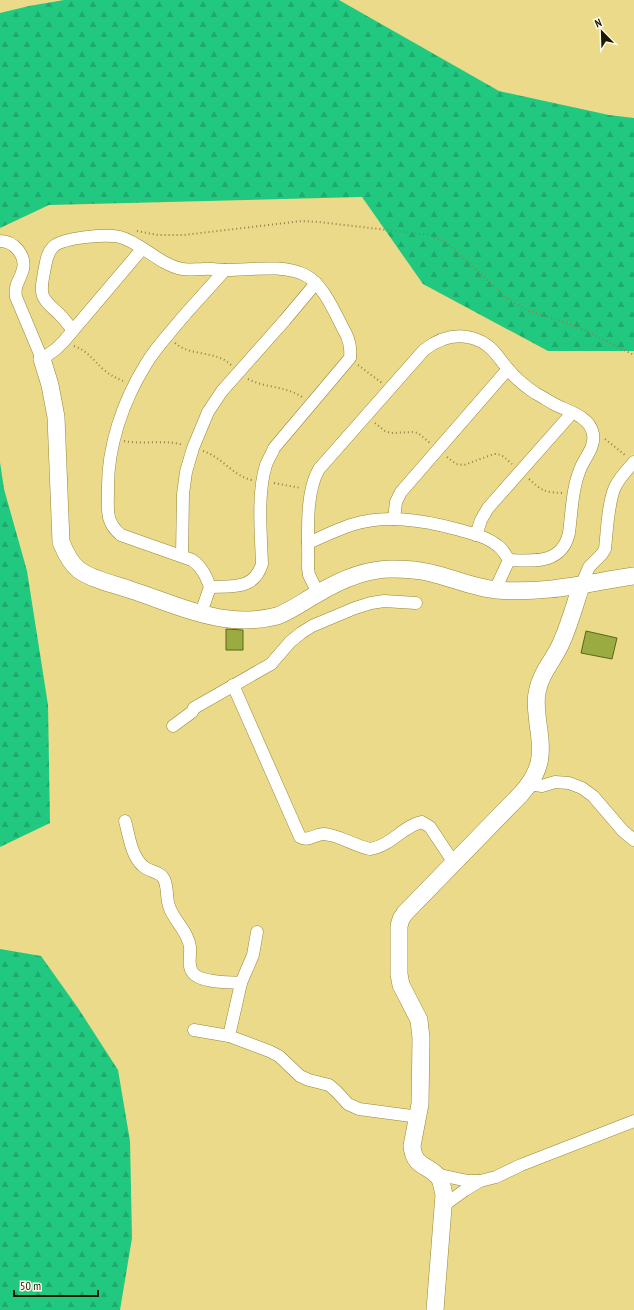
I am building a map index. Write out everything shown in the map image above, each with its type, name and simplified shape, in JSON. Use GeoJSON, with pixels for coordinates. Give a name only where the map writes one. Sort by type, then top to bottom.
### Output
{"type":"FeatureCollection","features":[{"type":"Feature","properties":{"kind":"street"},"geometry":{"type":"LineString","coordinates":[[73,330],[61,315],[47,303],[43,295],[41,286],[48,254],[59,242],[107,236],[127,240],[158,260],[182,269],[281,269],[293,271],[306,276],[316,283],[327,299],[350,341],[350,358],[274,448],[266,465],[261,499],[262,564],[259,572],[254,579],[240,586],[210,587]]}},
{"type":"Feature","properties":{"kind":"street"},"geometry":{"type":"LineString","coordinates":[[0,240],[11,243],[17,248],[22,256],[24,264],[23,271],[16,285],[16,297],[42,359],[54,400],[61,542],[68,556],[79,569],[86,574],[201,613],[227,619],[261,619],[276,616],[292,609],[343,580],[375,570],[407,569],[431,573],[495,590],[529,591],[554,590],[634,576]]}},
{"type":"Feature","properties":{"kind":"street"},"geometry":{"type":"LineString","coordinates":[[42,359],[64,341],[142,249]]}},
{"type":"Feature","properties":{"kind":"street"},"geometry":{"type":"LineString","coordinates":[[201,613],[210,587],[206,575],[200,566],[192,560],[182,556],[121,535],[111,526],[109,519],[108,482],[110,459],[124,409],[134,385],[146,363],[166,336],[225,270]]}},
{"type":"Feature","properties":{"kind":"street"},"geometry":{"type":"LineString","coordinates":[[182,556],[183,494],[186,472],[193,448],[208,412],[222,391],[316,283]]}},
{"type":"Feature","properties":{"kind":"street"},"geometry":{"type":"LineString","coordinates":[[318,593],[309,575],[308,543],[310,489],[312,482],[319,469],[424,350],[439,340],[447,338],[463,336],[485,344],[497,354],[516,378],[534,392],[586,422],[593,434],[591,448],[578,473],[573,494],[568,540],[558,552],[544,560],[509,560]]}},
{"type":"Feature","properties":{"kind":"street"},"geometry":{"type":"LineString","coordinates":[[394,519],[396,502],[401,492],[508,369]]}},
{"type":"Feature","properties":{"kind":"street"},"geometry":{"type":"LineString","coordinates":[[476,535],[484,514],[572,413]]}},
{"type":"Feature","properties":{"kind":"street"},"geometry":{"type":"LineString","coordinates":[[435,1310],[444,1195],[440,1180],[435,1174],[418,1163],[413,1152],[412,1146],[419,1117],[420,1104],[421,1038],[418,1020],[401,985],[399,974],[399,926],[404,913],[530,784],[538,770],[541,758],[541,742],[536,710],[536,694],[540,679],[562,642],[589,567],[605,549],[611,498],[614,488],[634,462]]}},
{"type":"Feature","properties":{"kind":"street"},"geometry":{"type":"LineString","coordinates":[[308,543],[352,525],[367,521],[413,519],[476,535],[489,540],[499,546],[509,560]]}},
{"type":"Feature","properties":{"kind":"street"},"geometry":{"type":"LineString","coordinates":[[495,590],[509,560]]}},
{"type":"Feature","properties":{"kind":"street"},"geometry":{"type":"LineString","coordinates":[[173,726],[192,712],[194,708],[271,664],[290,642],[312,626],[371,603],[384,601],[416,603]]}},
{"type":"Feature","properties":{"kind":"street"},"geometry":{"type":"LineString","coordinates":[[233,685],[300,837],[308,839],[316,835],[329,835],[370,849],[386,843],[413,825],[422,822],[430,827],[454,863]]}},
{"type":"Feature","properties":{"kind":"street"},"geometry":{"type":"LineString","coordinates":[[530,784],[542,786],[555,782],[582,788],[593,796],[623,831],[634,840]]}},
{"type":"Feature","properties":{"kind":"street"},"geometry":{"type":"LineString","coordinates":[[126,821],[133,851],[138,860],[142,866],[160,874],[165,881],[169,906],[187,937],[190,946],[189,960],[193,973],[197,977],[206,980],[241,983]]}},
{"type":"Feature","properties":{"kind":"street"},"geometry":{"type":"LineString","coordinates":[[229,1036],[241,983],[253,956],[257,932]]}},
{"type":"Feature","properties":{"kind":"street"},"geometry":{"type":"LineString","coordinates":[[194,1030],[229,1036],[279,1056],[300,1076],[329,1086],[348,1104],[359,1109],[419,1117]]}},
{"type":"Feature","properties":{"kind":"street"},"geometry":{"type":"LineString","coordinates":[[435,1174],[468,1181],[480,1181],[496,1177],[521,1164],[634,1121]]}},
{"type":"Feature","properties":{"kind":"street"},"geometry":{"type":"LineString","coordinates":[[443,1206],[480,1181]]}},
{"type":"Feature","properties":{"kind":"path"},"geometry":{"type":"LineString","coordinates":[[142,232],[158,235],[184,235],[308,221],[430,235],[446,243],[508,299],[526,310],[576,326],[634,355]]}},
{"type":"Feature","properties":{"kind":"path"},"geometry":{"type":"LineString","coordinates":[[64,341],[90,355],[112,376],[134,385]]}},
{"type":"Feature","properties":{"kind":"path"},"geometry":{"type":"LineString","coordinates":[[350,358],[390,388]]}},
{"type":"Feature","properties":{"kind":"path"},"geometry":{"type":"LineString","coordinates":[[366,416],[385,431],[391,433],[412,432],[418,434],[460,466],[494,454],[499,454],[540,489],[546,492],[573,494]]}},
{"type":"Feature","properties":{"kind":"path"},"geometry":{"type":"LineString","coordinates":[[600,435],[634,462]]}},
{"type":"Feature","properties":{"kind":"path"},"geometry":{"type":"LineString","coordinates":[[263,482],[310,489]]}},
{"type":"Feature","properties":{"kind":"green space"},"geometry":{"type":"Polygon","coordinates":[[[64,0],[339,0],[499,91],[609,115],[634,118],[634,351],[548,351],[423,284],[362,197],[49,205],[0,228],[0,13],[64,0]]]}},
{"type":"Feature","properties":{"kind":"green space"},"geometry":{"type":"Polygon","coordinates":[[[0,462],[4,489],[27,571],[48,705],[50,823],[0,847],[0,462]]]}},
{"type":"Feature","properties":{"kind":"green space"},"geometry":{"type":"Polygon","coordinates":[[[0,949],[41,956],[78,1008],[118,1070],[130,1141],[132,1238],[120,1310],[0,1310],[0,949]]]}},
{"type":"Feature","properties":{"kind":"building"},"geometry":{"type":"Polygon","coordinates":[[[226,629],[243,630],[243,650],[226,650],[226,629]]]}},
{"type":"Feature","properties":{"kind":"building"},"geometry":{"type":"Polygon","coordinates":[[[586,631],[617,638],[612,659],[581,653],[586,631]]]}}]}
